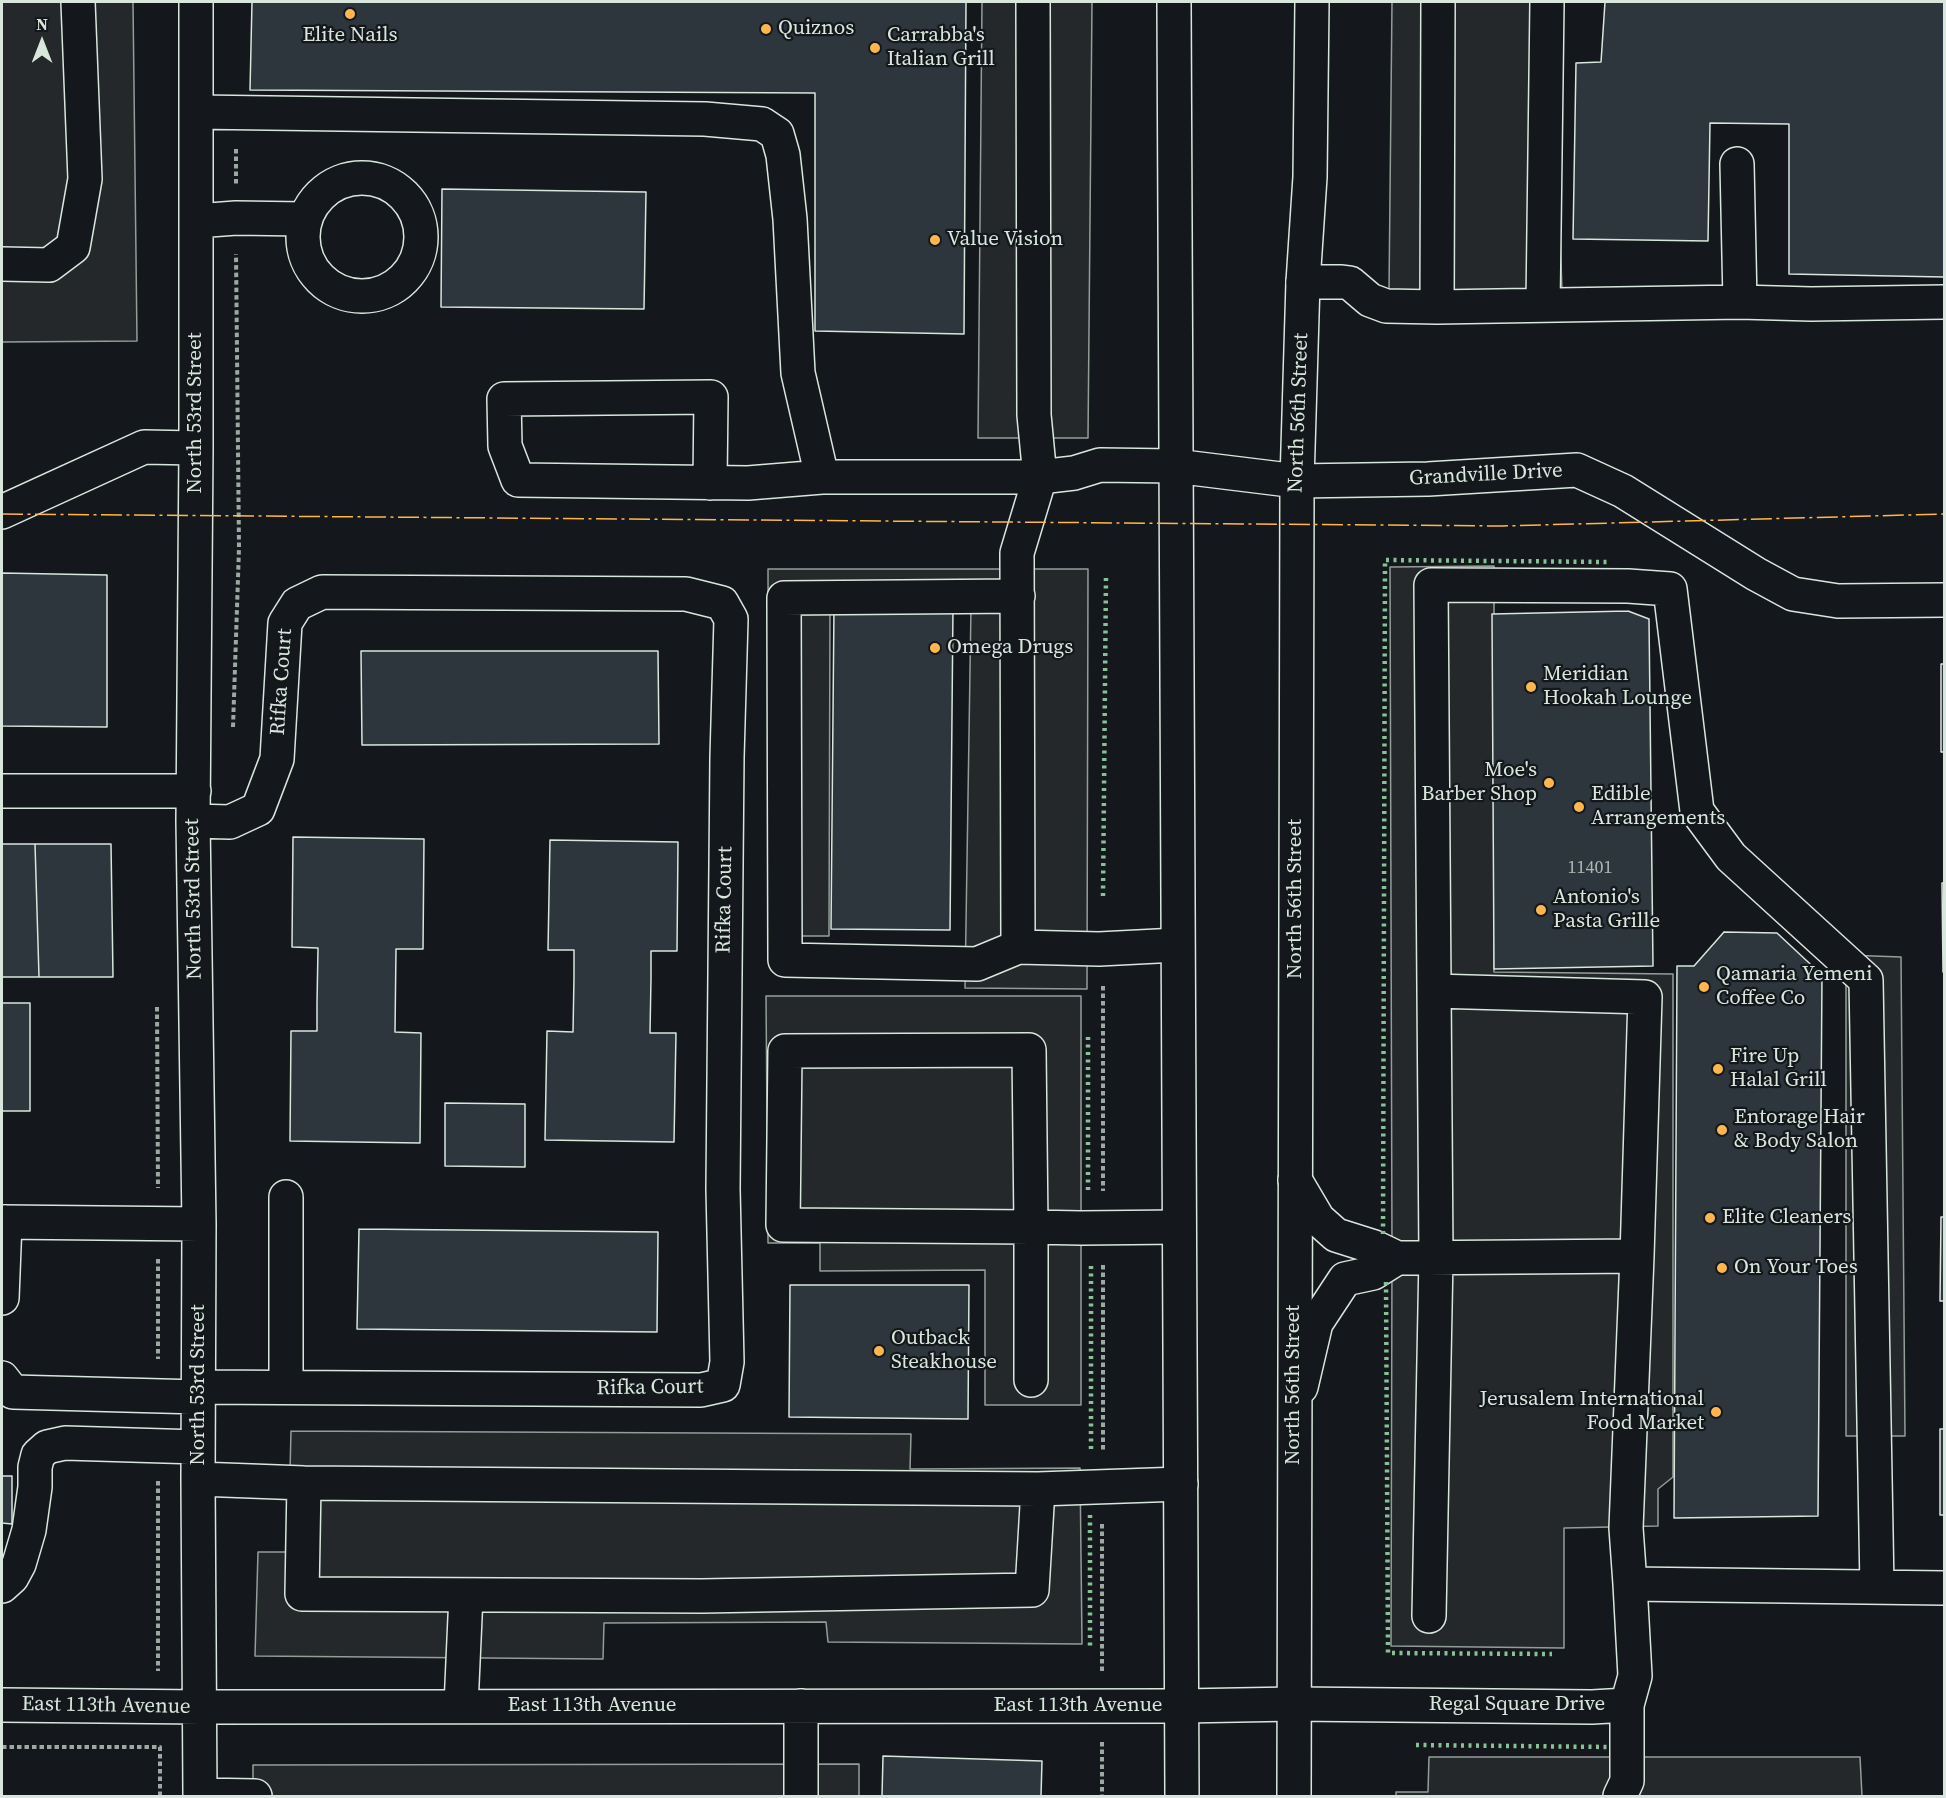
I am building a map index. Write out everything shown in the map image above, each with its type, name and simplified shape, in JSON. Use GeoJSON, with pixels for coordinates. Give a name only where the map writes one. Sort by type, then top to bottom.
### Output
{"type":"FeatureCollection","features":[{"type":"Feature","properties":{"kind":"street"},"geometry":{"type":"LineString","coordinates":[[2,264],[49,265],[73,247],[86,179],[78,2]]}},
{"type":"Feature","properties":{"kind":"street","name":"North 53rd Street"},"geometry":{"type":"LineString","coordinates":[[196,2],[193,806],[199,1224],[200,1796]]}},
{"type":"Feature","properties":{"kind":"street"},"geometry":{"type":"LineString","coordinates":[[1018,947],[1017,553],[1040,477],[1034,415],[1033,2]]}},
{"type":"Feature","properties":{"kind":"street"},"geometry":{"type":"LineString","coordinates":[[1174,2],[1182,1797]]}},
{"type":"Feature","properties":{"kind":"street","name":"North 56th Street"},"geometry":{"type":"LineString","coordinates":[[1293,1797],[1297,481],[1303,282],[1310,177],[1312,2]]}},
{"type":"Feature","properties":{"kind":"street"},"geometry":{"type":"LineString","coordinates":[[1437,307],[1438,2]]}},
{"type":"Feature","properties":{"kind":"street"},"geometry":{"type":"LineString","coordinates":[[1543,305],[1547,2]]}},
{"type":"Feature","properties":{"kind":"street"},"geometry":{"type":"LineString","coordinates":[[196,112],[705,119],[762,124],[777,134],[783,155],[790,219],[798,373],[822,477]]}},
{"type":"Feature","properties":{"kind":"street"},"geometry":{"type":"LineString","coordinates":[[1737,164],[1740,302]]}},
{"type":"Feature","properties":{"kind":"street"},"geometry":{"type":"LineString","coordinates":[[196,221],[236,218],[304,219]]}},
{"type":"Feature","properties":{"kind":"street"},"geometry":{"type":"LineString","coordinates":[[1303,282],[1350,283],[1370,300],[1386,306],[1944,302]]}},
{"type":"Feature","properties":{"kind":"street","name":"Grandville Drive"},"geometry":{"type":"LineString","coordinates":[[710,483],[711,397],[504,399],[505,446],[518,480],[710,483],[748,483],[822,477],[1040,477],[1074,473],[1100,465],[1175,466],[1297,481],[1428,479],[1577,470],[1623,491],[1756,574],[1793,594],[1838,601],[1944,600]]}},
{"type":"Feature","properties":{"kind":"street"},"geometry":{"type":"LineString","coordinates":[[2,512],[144,447],[196,448]]}},
{"type":"Feature","properties":{"kind":"street"},"geometry":{"type":"LineString","coordinates":[[1429,1616],[1436,1257],[1431,585],[1628,586],[1670,589],[1697,811],[1731,857],[1866,981],[1877,1587]]}},
{"type":"Feature","properties":{"kind":"street","name":"Rifka Court"},"geometry":{"type":"LineString","coordinates":[[2,1378],[13,1392],[199,1392],[286,1387],[700,1390],[723,1385],[727,1362],[723,1177],[727,757],[731,619],[722,603],[686,594],[322,592],[297,604],[285,622],[277,759],[258,809],[230,822],[193,806]]}},
{"type":"Feature","properties":{"kind":"street"},"geometry":{"type":"LineString","coordinates":[[1018,596],[784,598],[784,960],[977,964],[1018,947],[1099,948],[1177,945]]}},
{"type":"Feature","properties":{"kind":"street"},"geometry":{"type":"LineString","coordinates":[[2,791],[193,806]]}},
{"type":"Feature","properties":{"kind":"street","name":"Regal Square Drive"},"geometry":{"type":"LineString","coordinates":[[1182,1706],[1294,1704],[1592,1707],[1627,1704],[1635,1676],[1626,1528],[1645,997],[1434,991]]}},
{"type":"Feature","properties":{"kind":"street"},"geometry":{"type":"LineString","coordinates":[[1031,1380],[1031,1227],[1029,1050],[785,1051],[783,1225],[1031,1227],[1103,1228],[1179,1227]]}},
{"type":"Feature","properties":{"kind":"street"},"geometry":{"type":"LineString","coordinates":[[1294,1180],[1318,1219],[1336,1235],[1374,1247],[1397,1258],[1637,1256]]}},
{"type":"Feature","properties":{"kind":"street"},"geometry":{"type":"LineString","coordinates":[[286,1197],[286,1387]]}},
{"type":"Feature","properties":{"kind":"street"},"geometry":{"type":"LineString","coordinates":[[2,1298],[3,1222],[199,1224]]}},
{"type":"Feature","properties":{"kind":"street"},"geometry":{"type":"LineString","coordinates":[[1294,1415],[1316,1323],[1345,1280],[1374,1273],[1397,1258]]}},
{"type":"Feature","properties":{"kind":"street"},"geometry":{"type":"LineString","coordinates":[[2,1586],[12,1577],[19,1564],[29,1530],[35,1487],[35,1467],[38,1455],[47,1447],[65,1443],[198,1447]]}},
{"type":"Feature","properties":{"kind":"street"},"geometry":{"type":"LineString","coordinates":[[198,1479],[304,1483],[1038,1489],[1180,1484]]}},
{"type":"Feature","properties":{"kind":"street"},"geometry":{"type":"LineString","coordinates":[[304,1483],[302,1594],[702,1596],[1032,1590],[1038,1489]]}},
{"type":"Feature","properties":{"kind":"street"},"geometry":{"type":"LineString","coordinates":[[1630,1584],[1944,1588]]}},
{"type":"Feature","properties":{"kind":"street"},"geometry":{"type":"LineString","coordinates":[[461,1706],[466,1595]]}},
{"type":"Feature","properties":{"kind":"street"},"geometry":{"type":"LineString","coordinates":[[1620,1797],[1627,1781],[1627,1704]]}},
{"type":"Feature","properties":{"kind":"street","name":"East 113th Avenue"},"geometry":{"type":"LineString","coordinates":[[2,1705],[201,1707],[1182,1706]]}},
{"type":"Feature","properties":{"kind":"street"},"geometry":{"type":"LineString","coordinates":[[801,1706],[801,1797]]}},
{"type":"Feature","properties":{"kind":"street"},"geometry":{"type":"LineString","coordinates":[[200,1796],[255,1797]]}},
{"type":"Feature","properties":{"kind":"path"},"geometry":{"type":"LineString","coordinates":[[232,738],[239,548],[236,112]]}},
{"type":"Feature","properties":{"kind":"path"},"geometry":{"type":"LineString","coordinates":[[1102,1797],[1103,985]]}},
{"type":"Feature","properties":{"kind":"path"},"geometry":{"type":"LineString","coordinates":[[2,1746],[160,1746],[160,1797]]}},
{"type":"Feature","properties":{"kind":"shaded area"},"geometry":{"type":"Polygon","coordinates":[[[2,2],[133,2],[137,341],[2,342],[2,2]]]}},
{"type":"Feature","properties":{"kind":"shaded area"},"geometry":{"type":"Polygon","coordinates":[[[982,2],[1092,2],[1088,438],[978,438],[982,2]]]}},
{"type":"Feature","properties":{"kind":"shaded area"},"geometry":{"type":"Polygon","coordinates":[[[1392,2],[1552,2],[1562,291],[1389,291],[1392,2]]]}},
{"type":"Feature","properties":{"kind":"shaded area"},"geometry":{"type":"Polygon","coordinates":[[[1494,566],[1494,972],[1673,974],[1673,1477],[1658,1489],[1658,1526],[1564,1528],[1564,1648],[1391,1646],[1390,567],[1494,566]]]}},
{"type":"Feature","properties":{"kind":"shaded area"},"geometry":{"type":"Polygon","coordinates":[[[768,569],[1088,569],[1087,989],[965,988],[971,607],[830,606],[829,936],[769,936],[768,569]]]}},
{"type":"Feature","properties":{"kind":"shaded area"},"geometry":{"type":"Polygon","coordinates":[[[1846,955],[1901,957],[1905,1436],[1846,1436],[1846,955]]]}},
{"type":"Feature","properties":{"kind":"shaded area"},"geometry":{"type":"Polygon","coordinates":[[[766,996],[1081,996],[1081,1405],[985,1405],[985,1270],[820,1271],[820,1243],[768,1243],[766,996]]]}},
{"type":"Feature","properties":{"kind":"shaded area"},"geometry":{"type":"Polygon","coordinates":[[[291,1431],[911,1434],[910,1469],[1080,1468],[1082,1644],[828,1642],[826,1622],[604,1623],[603,1659],[255,1656],[258,1552],[288,1552],[291,1431]]]}},
{"type":"Feature","properties":{"kind":"shaded area"},"geometry":{"type":"Polygon","coordinates":[[[1429,1757],[1860,1757],[1862,1796],[1396,1796],[1396,1792],[1428,1792],[1429,1757]]]}},
{"type":"Feature","properties":{"kind":"shaded area"},"geometry":{"type":"Polygon","coordinates":[[[859,1764],[859,1796],[253,1796],[253,1765],[859,1764]]]}},
{"type":"Feature","properties":{"kind":"building"},"geometry":{"type":"Polygon","coordinates":[[[252,2],[966,2],[964,334],[815,331],[815,93],[250,90],[252,2]]]}},
{"type":"Feature","properties":{"kind":"building"},"geometry":{"type":"Polygon","coordinates":[[[1605,2],[1944,2],[1944,277],[1789,274],[1789,124],[1710,123],[1708,241],[1573,239],[1576,63],[1601,62],[1605,2]]]}},
{"type":"Feature","properties":{"kind":"building"},"geometry":{"type":"Polygon","coordinates":[[[442,189],[646,192],[644,309],[441,307],[442,189]]]}},
{"type":"Feature","properties":{"kind":"building"},"geometry":{"type":"Polygon","coordinates":[[[2,573],[107,575],[107,727],[2,726],[2,573]]]}},
{"type":"Feature","properties":{"kind":"building"},"geometry":{"type":"Polygon","coordinates":[[[834,606],[953,607],[950,930],[831,929],[834,606]]]}},
{"type":"Feature","properties":{"kind":"building"},"geometry":{"type":"Polygon","coordinates":[[[1628,611],[1649,619],[1653,966],[1494,969],[1492,614],[1628,611]]]}},
{"type":"Feature","properties":{"kind":"building"},"geometry":{"type":"Polygon","coordinates":[[[361,651],[658,651],[659,744],[362,745],[361,651]]]}},
{"type":"Feature","properties":{"kind":"building"},"geometry":{"type":"Polygon","coordinates":[[[1941,664],[1944,664],[1944,752],[1941,752],[1941,664]]]}},
{"type":"Feature","properties":{"kind":"building"},"geometry":{"type":"Polygon","coordinates":[[[293,837],[424,839],[423,949],[396,949],[395,1032],[421,1033],[420,1143],[290,1141],[291,1031],[317,1031],[318,948],[292,947],[293,837]]]}},
{"type":"Feature","properties":{"kind":"building"},"geometry":{"type":"Polygon","coordinates":[[[550,840],[678,842],[677,951],[651,951],[650,1033],[676,1033],[674,1142],[545,1140],[547,1031],[573,1032],[574,977],[574,950],[548,950],[550,840]]]}},
{"type":"Feature","properties":{"kind":"building"},"geometry":{"type":"Polygon","coordinates":[[[2,844],[35,844],[39,977],[2,977],[2,844]]]}},
{"type":"Feature","properties":{"kind":"building"},"geometry":{"type":"Polygon","coordinates":[[[35,844],[111,844],[113,977],[39,977],[35,844]]]}},
{"type":"Feature","properties":{"kind":"building"},"geometry":{"type":"Polygon","coordinates":[[[1942,883],[1944,883],[1944,972],[1943,972],[1942,883]]]}},
{"type":"Feature","properties":{"kind":"building"},"geometry":{"type":"Polygon","coordinates":[[[1724,932],[1777,933],[1822,975],[1818,1516],[1674,1518],[1677,966],[1694,966],[1724,932]]]}},
{"type":"Feature","properties":{"kind":"building"},"geometry":{"type":"Polygon","coordinates":[[[2,1003],[30,1003],[30,1111],[2,1111],[2,1003]]]}},
{"type":"Feature","properties":{"kind":"building"},"geometry":{"type":"Polygon","coordinates":[[[445,1103],[525,1104],[525,1167],[445,1166],[445,1103]]]}},
{"type":"Feature","properties":{"kind":"building"},"geometry":{"type":"Polygon","coordinates":[[[1941,1217],[1944,1217],[1944,1301],[1940,1301],[1941,1217]]]}},
{"type":"Feature","properties":{"kind":"building"},"geometry":{"type":"Polygon","coordinates":[[[359,1229],[658,1232],[657,1332],[357,1329],[359,1229]]]}},
{"type":"Feature","properties":{"kind":"building","name":"Outback Steakhouse"},"geometry":{"type":"Polygon","coordinates":[[[790,1285],[969,1285],[968,1419],[789,1417],[790,1285]]]}},
{"type":"Feature","properties":{"kind":"building"},"geometry":{"type":"Polygon","coordinates":[[[1940,1429],[1944,1429],[1944,1515],[1940,1515],[1940,1429]]]}},
{"type":"Feature","properties":{"kind":"building"},"geometry":{"type":"Polygon","coordinates":[[[2,1476],[12,1476],[12,1524],[2,1523],[2,1476]]]}},
{"type":"Feature","properties":{"kind":"building"},"geometry":{"type":"Polygon","coordinates":[[[883,1756],[1042,1761],[1041,1796],[882,1796],[883,1756]]]}},
{"type":"Feature","properties":{"kind":"hedge"},"geometry":{"type":"LineString","coordinates":[[1383,1234],[1385,560],[1610,562]]}},
{"type":"Feature","properties":{"kind":"hedge"},"geometry":{"type":"LineString","coordinates":[[1103,896],[1106,576]]}},
{"type":"Feature","properties":{"kind":"hedge"},"geometry":{"type":"LineString","coordinates":[[1088,1037],[1088,1190]]}},
{"type":"Feature","properties":{"kind":"hedge"},"geometry":{"type":"LineString","coordinates":[[1091,1266],[1091,1451]]}},
{"type":"Feature","properties":{"kind":"hedge"},"geometry":{"type":"LineString","coordinates":[[1386,1282],[1388,1653],[1552,1654]]}},
{"type":"Feature","properties":{"kind":"hedge"},"geometry":{"type":"LineString","coordinates":[[1090,1515],[1090,1646]]}},
{"type":"Feature","properties":{"kind":"hedge"},"geometry":{"type":"LineString","coordinates":[[1416,1745],[1609,1747]]}},
{"type":"Feature","properties":{"kind":"power"},"geometry":{"type":"LineString","coordinates":[[1944,460],[1944,508]]}},
{"type":"Feature","properties":{"kind":"power"},"geometry":{"type":"LineString","coordinates":[[2,514],[1502,526],[1944,514]]}},
{"type":"Feature","properties":{"kind":"place","name":"Elite Nails"},"geometry":{"type":"Point","coordinates":[350,14]}},
{"type":"Feature","properties":{"kind":"place","name":"Quiznos"},"geometry":{"type":"Point","coordinates":[766,29]}},
{"type":"Feature","properties":{"kind":"place","name":"Carrabba's Italian Grill"},"geometry":{"type":"Point","coordinates":[875,48]}},
{"type":"Feature","properties":{"kind":"place","name":"Value Vision"},"geometry":{"type":"Point","coordinates":[935,240]}},
{"type":"Feature","properties":{"kind":"place","name":"Omega Drugs"},"geometry":{"type":"Point","coordinates":[935,648]}},
{"type":"Feature","properties":{"kind":"place","name":"Meridian Hookah Lounge"},"geometry":{"type":"Point","coordinates":[1531,687]}},
{"type":"Feature","properties":{"kind":"place","name":"Moe's Barber Shop"},"geometry":{"type":"Point","coordinates":[1549,783]}},
{"type":"Feature","properties":{"kind":"place","name":"Edible Arrangements"},"geometry":{"type":"Point","coordinates":[1579,807]}},
{"type":"Feature","properties":{"kind":"place","name":"Antonio's Pasta Grille"},"geometry":{"type":"Point","coordinates":[1541,910]}},
{"type":"Feature","properties":{"kind":"place","name":"Qamaria Yemeni Coffee Co"},"geometry":{"type":"Point","coordinates":[1704,987]}},
{"type":"Feature","properties":{"kind":"place","name":"Fire Up Halal Grill"},"geometry":{"type":"Point","coordinates":[1718,1069]}},
{"type":"Feature","properties":{"kind":"place","name":"Entorage Hair & Body Salon"},"geometry":{"type":"Point","coordinates":[1722,1130]}},
{"type":"Feature","properties":{"kind":"place","name":"Elite Cleaners"},"geometry":{"type":"Point","coordinates":[1710,1218]}},
{"type":"Feature","properties":{"kind":"place","name":"On Your Toes"},"geometry":{"type":"Point","coordinates":[1722,1268]}},
{"type":"Feature","properties":{"kind":"place","name":"Outback Steakhouse"},"geometry":{"type":"Point","coordinates":[879,1351]}},
{"type":"Feature","properties":{"kind":"place","name":"Jerusalem International Food Market"},"geometry":{"type":"Point","coordinates":[1716,1412]}}]}
